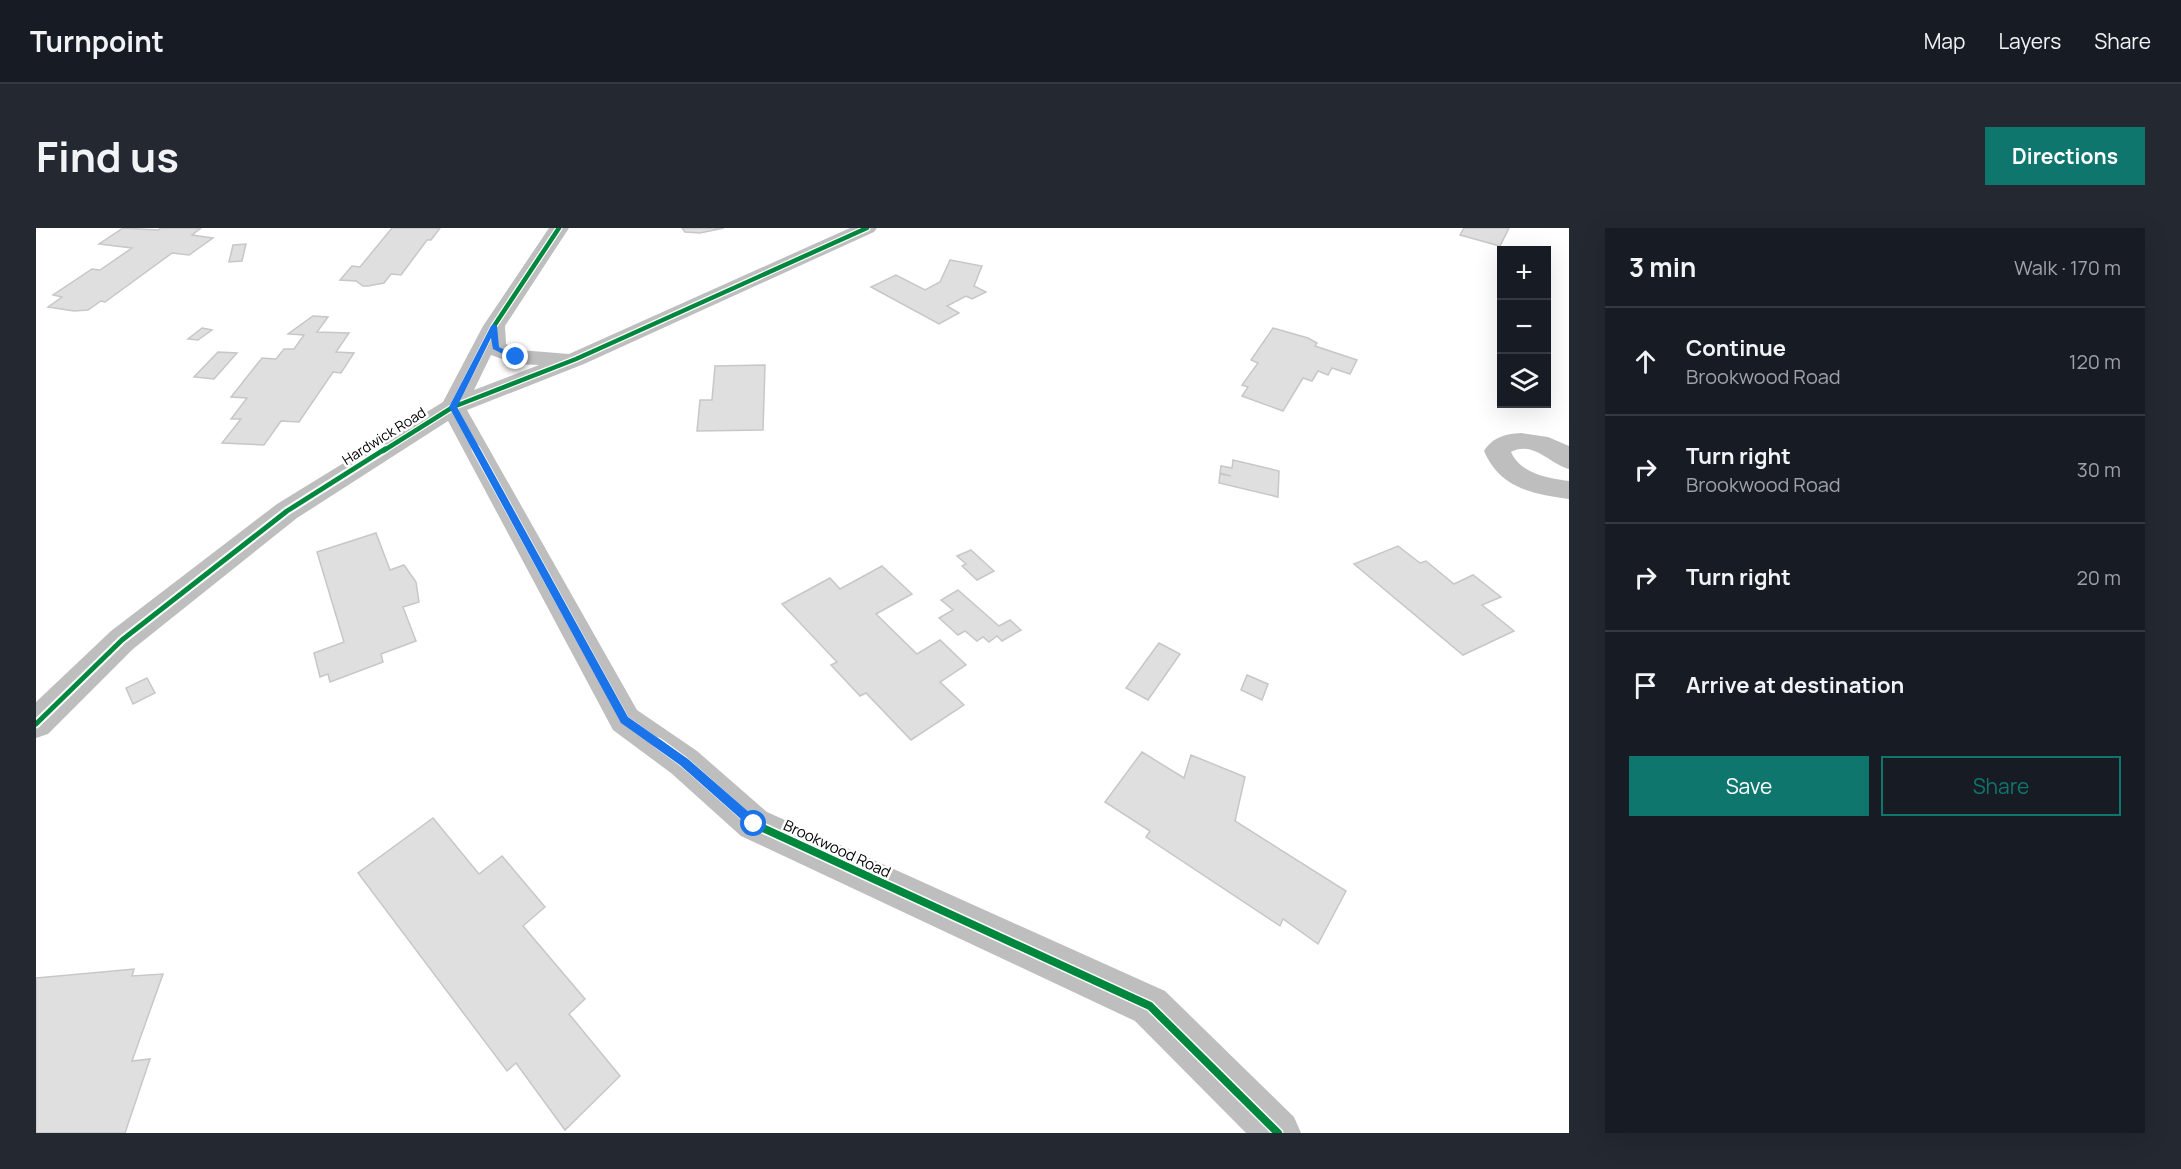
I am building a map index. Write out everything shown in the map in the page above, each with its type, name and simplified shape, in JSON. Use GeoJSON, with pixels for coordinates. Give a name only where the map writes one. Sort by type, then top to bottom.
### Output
{"type":"FeatureCollection","features":[{"type":"Feature","properties":{"kind":"street"},"geometry":{"type":"LineString","coordinates":[[453,407],[494,326],[559,228]]}},
{"type":"Feature","properties":{"kind":"street","name":"Hardwick Road"},"geometry":{"type":"LineString","coordinates":[[36,724],[122,640],[287,511],[453,407],[576,359],[867,228]]}},
{"type":"Feature","properties":{"kind":"street"},"geometry":{"type":"LineString","coordinates":[[494,326],[495,348],[516,357],[576,359]]}},
{"type":"Feature","properties":{"kind":"street","name":"Brookwood Road"},"geometry":{"type":"LineString","coordinates":[[453,407],[625,720],[684,762],[754,824],[1150,1006],[1278,1133]]}},
{"type":"Feature","properties":{"kind":"street"},"geometry":{"type":"LineString","coordinates":[[1569,460],[1566,456],[1546,446],[1524,441],[1505,444],[1497,451],[1501,463],[1518,476],[1548,488],[1569,490]]}},
{"type":"Feature","properties":{"kind":"building"},"geometry":{"type":"Polygon","coordinates":[[[123,228],[158,230],[161,228],[201,228],[192,235],[213,238],[189,255],[172,253],[105,302],[101,301],[88,310],[74,311],[48,307],[62,297],[53,295],[92,269],[100,270],[132,248],[99,244],[123,228]]]}},
{"type":"Feature","properties":{"kind":"building"},"geometry":{"type":"Polygon","coordinates":[[[392,228],[440,228],[431,240],[427,240],[401,275],[391,274],[384,283],[368,286],[363,286],[356,281],[340,280],[352,266],[360,267],[392,228]]]}},
{"type":"Feature","properties":{"kind":"building"},"geometry":{"type":"Polygon","coordinates":[[[682,228],[724,228],[700,233],[685,232],[682,228]]]}},
{"type":"Feature","properties":{"kind":"building"},"geometry":{"type":"Polygon","coordinates":[[[1464,228],[1509,228],[1500,246],[1460,235],[1464,228]]]}},
{"type":"Feature","properties":{"kind":"building"},"geometry":{"type":"Polygon","coordinates":[[[246,244],[242,261],[229,262],[233,245],[246,244]]]}},
{"type":"Feature","properties":{"kind":"building"},"geometry":{"type":"Polygon","coordinates":[[[950,260],[982,266],[974,286],[986,292],[972,299],[966,296],[947,306],[959,313],[939,324],[871,287],[896,275],[925,290],[940,282],[950,260]]]}},
{"type":"Feature","properties":{"kind":"building"},"geometry":{"type":"Polygon","coordinates":[[[313,316],[328,317],[317,332],[349,333],[336,352],[354,353],[341,373],[333,372],[299,422],[281,421],[264,445],[222,443],[241,419],[231,419],[247,398],[231,397],[262,358],[276,359],[284,349],[294,349],[304,335],[288,334],[313,316]]]}},
{"type":"Feature","properties":{"kind":"building"},"geometry":{"type":"Polygon","coordinates":[[[202,328],[212,330],[198,340],[188,339],[202,328]]]}},
{"type":"Feature","properties":{"kind":"building"},"geometry":{"type":"Polygon","coordinates":[[[1273,328],[1308,338],[1317,343],[1315,346],[1357,360],[1350,374],[1332,368],[1328,375],[1318,371],[1312,381],[1303,378],[1283,411],[1242,396],[1248,387],[1242,385],[1258,363],[1251,360],[1273,328]]]}},
{"type":"Feature","properties":{"kind":"building"},"geometry":{"type":"Polygon","coordinates":[[[218,352],[237,353],[214,379],[194,377],[218,352]]]}},
{"type":"Feature","properties":{"kind":"building"},"geometry":{"type":"Polygon","coordinates":[[[765,365],[763,430],[697,431],[700,400],[712,400],[715,366],[765,365]]]}},
{"type":"Feature","properties":{"kind":"building"},"geometry":{"type":"Polygon","coordinates":[[[1233,460],[1279,471],[1278,497],[1219,483],[1220,474],[1231,476],[1220,473],[1221,466],[1232,468],[1233,460]]]}},
{"type":"Feature","properties":{"kind":"building"},"geometry":{"type":"Polygon","coordinates":[[[376,533],[390,570],[404,565],[416,582],[419,602],[403,607],[416,641],[381,654],[383,662],[330,682],[328,674],[320,677],[314,653],[344,642],[317,552],[376,533]]]}},
{"type":"Feature","properties":{"kind":"building"},"geometry":{"type":"Polygon","coordinates":[[[1398,546],[1420,563],[1426,561],[1454,584],[1473,575],[1501,597],[1482,605],[1514,631],[1463,655],[1354,564],[1398,546]]]}},
{"type":"Feature","properties":{"kind":"building"},"geometry":{"type":"Polygon","coordinates":[[[971,550],[994,571],[977,580],[962,566],[966,564],[957,556],[971,550]]]}},
{"type":"Feature","properties":{"kind":"building"},"geometry":{"type":"Polygon","coordinates":[[[882,566],[912,594],[876,614],[917,654],[940,640],[966,665],[940,682],[964,705],[911,740],[866,693],[860,696],[831,665],[837,662],[782,604],[830,578],[840,589],[882,566]]]}},
{"type":"Feature","properties":{"kind":"building"},"geometry":{"type":"Polygon","coordinates":[[[958,590],[999,626],[1010,620],[1021,630],[1002,641],[997,636],[989,642],[983,637],[977,641],[965,631],[958,635],[939,618],[953,610],[941,600],[958,590]]]}},
{"type":"Feature","properties":{"kind":"building"},"geometry":{"type":"Polygon","coordinates":[[[1159,643],[1180,654],[1148,700],[1126,688],[1159,643]]]}},
{"type":"Feature","properties":{"kind":"building"},"geometry":{"type":"Polygon","coordinates":[[[1247,675],[1268,684],[1262,700],[1241,690],[1247,675]]]}},
{"type":"Feature","properties":{"kind":"building"},"geometry":{"type":"Polygon","coordinates":[[[147,678],[155,693],[133,704],[126,688],[147,678]]]}},
{"type":"Feature","properties":{"kind":"building"},"geometry":{"type":"Polygon","coordinates":[[[1142,752],[1184,778],[1191,755],[1245,777],[1235,821],[1346,891],[1318,944],[1283,919],[1280,926],[1146,837],[1150,831],[1105,802],[1142,752]]]}},
{"type":"Feature","properties":{"kind":"building"},"geometry":{"type":"Polygon","coordinates":[[[433,818],[479,874],[502,856],[545,907],[523,926],[585,999],[569,1014],[620,1076],[565,1130],[516,1063],[507,1071],[358,873],[433,818]]]}},
{"type":"Feature","properties":{"kind":"building"},"geometry":{"type":"Polygon","coordinates":[[[134,969],[132,976],[163,974],[132,1061],[150,1059],[125,1133],[36,1133],[36,978],[134,969]]]}},
{"type":"Feature","properties":{"kind":"cycle path"},"geometry":{"type":"LineString","coordinates":[[559,228],[494,326],[453,407],[625,720],[684,762],[754,824],[1150,1006],[1278,1133]]}},
{"type":"Feature","properties":{"kind":"cycle path"},"geometry":{"type":"LineString","coordinates":[[36,724],[122,640],[287,511],[453,407],[576,359],[867,228]]}},
{"type":"Feature","properties":{"kind":"route"},"geometry":{"type":"LineString","coordinates":[[516,357],[495,348],[494,326],[453,407],[625,720],[684,762],[754,824]]}}]}
